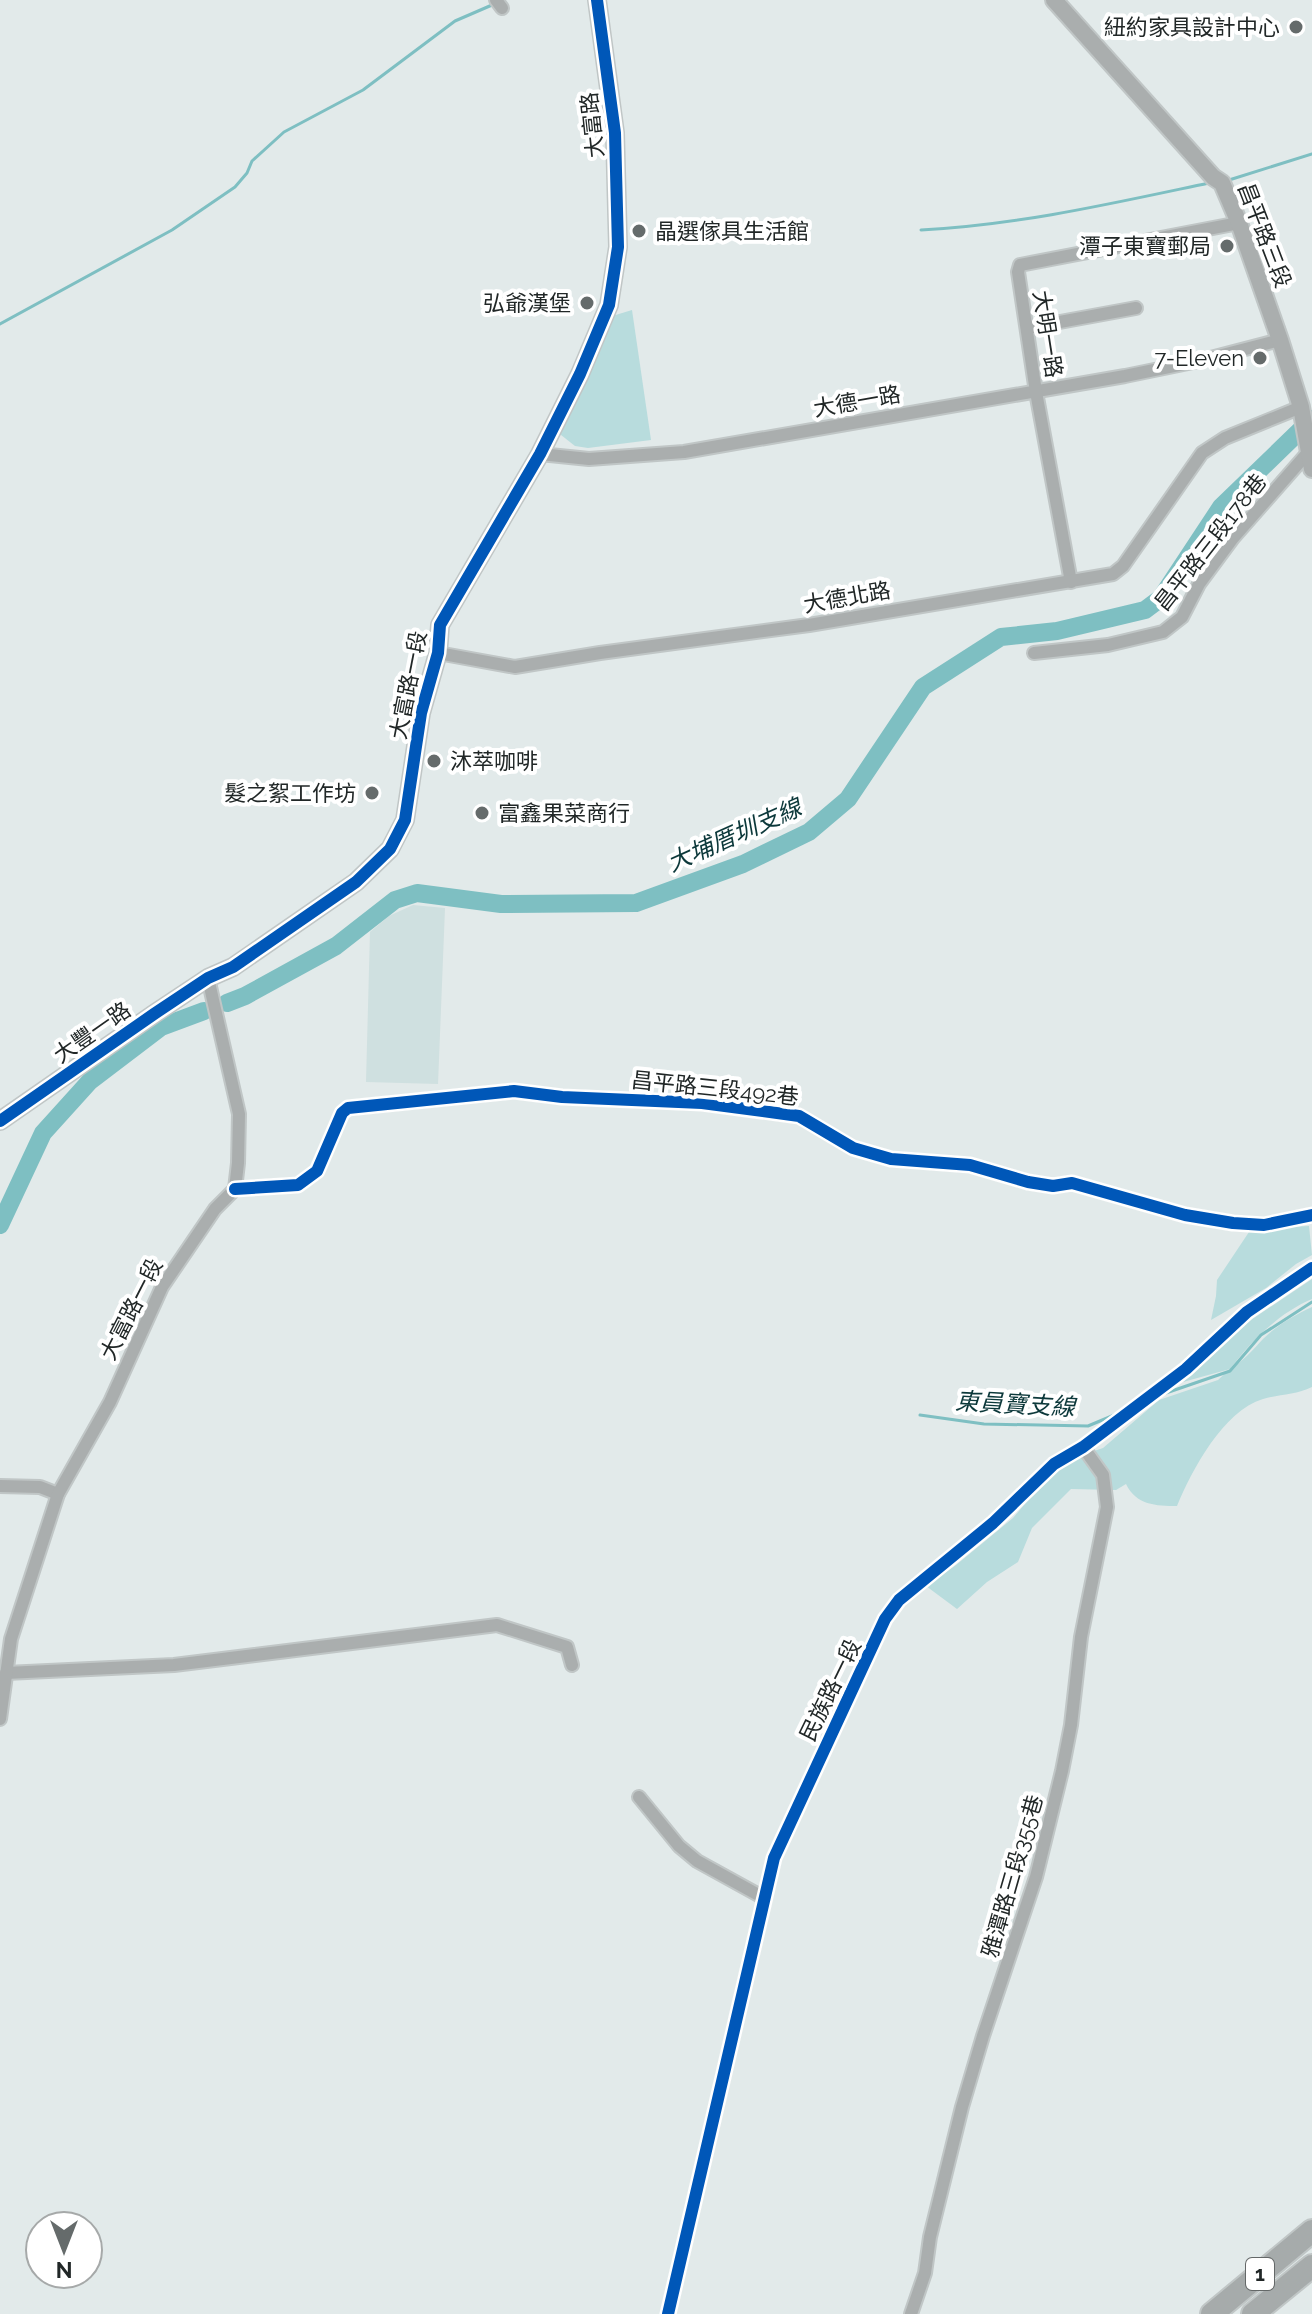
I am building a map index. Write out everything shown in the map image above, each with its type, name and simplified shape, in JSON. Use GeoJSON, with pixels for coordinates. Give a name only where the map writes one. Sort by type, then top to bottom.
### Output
{"type":"FeatureCollection","features":[{"type":"Feature","properties":{"kind":"highway","name":"1"},"geometry":{"type":"LineString","coordinates":[[1212,2314],[1312,2231]]}},
{"type":"Feature","properties":{"kind":"highway","name":"1"},"geometry":{"type":"LineString","coordinates":[[1253,2314],[1312,2266]]}},
{"type":"Feature","properties":{"kind":"street","name":"大富路"},"geometry":{"type":"LineString","coordinates":[[597,0],[615,133],[618,247]]}},
{"type":"Feature","properties":{"kind":"street","name":"昌平路三段"},"geometry":{"type":"LineString","coordinates":[[1054,0],[1218,180],[1239,223],[1280,340],[1301,407],[1312,469]]}},
{"type":"Feature","properties":{"kind":"street","name":"大明一路"},"geometry":{"type":"LineString","coordinates":[[1071,582],[1036,392],[1018,272],[1020,265],[1239,223]]}},
{"type":"Feature","properties":{"kind":"street","name":"大富路一段"},"geometry":{"type":"LineString","coordinates":[[208,978],[233,967],[356,882],[390,849],[405,820],[421,713],[438,653],[440,625],[540,454],[580,374],[609,305],[618,247]]}},
{"type":"Feature","properties":{"kind":"street"},"geometry":{"type":"LineString","coordinates":[[1027,328],[1136,308]]}},
{"type":"Feature","properties":{"kind":"street","name":"大德一路"},"geometry":{"type":"LineString","coordinates":[[540,454],[589,459],[684,452],[1036,392],[1178,365],[1280,340]]}},
{"type":"Feature","properties":{"kind":"street","name":"大德北路"},"geometry":{"type":"LineString","coordinates":[[438,653],[515,667],[809,625],[1113,574],[1123,566],[1202,453],[1225,438],[1301,407]]}},
{"type":"Feature","properties":{"kind":"street","name":"昌平路三段178巷"},"geometry":{"type":"LineString","coordinates":[[1034,653],[1108,645],[1163,632],[1182,617],[1199,584],[1233,538],[1311,450]]}},
{"type":"Feature","properties":{"kind":"street"},"geometry":{"type":"LineString","coordinates":[[208,978],[239,1114],[235,1189]]}},
{"type":"Feature","properties":{"kind":"street","name":"大豐一路"},"geometry":{"type":"LineString","coordinates":[[0,1121],[208,978]]}},
{"type":"Feature","properties":{"kind":"street","name":"昌平路三段492巷"},"geometry":{"type":"LineString","coordinates":[[235,1189],[298,1185],[317,1171],[342,1113],[348,1108],[514,1091],[562,1097],[702,1103],[799,1116],[853,1148],[891,1159],[970,1165],[1053,1186],[1072,1183],[1185,1215],[1233,1223],[1264,1225],[1312,1215]]}},
{"type":"Feature","properties":{"kind":"street","name":"大富路一段"},"geometry":{"type":"LineString","coordinates":[[0,1719],[11,1639],[58,1494],[110,1402],[162,1287],[215,1209],[235,1189]]}},
{"type":"Feature","properties":{"kind":"street","name":"民族路一段"},"geometry":{"type":"LineString","coordinates":[[668,2314],[774,1858],[885,1619],[899,1600],[993,1523],[1054,1464],[1083,1447],[1186,1369],[1247,1312],[1312,1268]]}},
{"type":"Feature","properties":{"kind":"street","name":"雅潭路三段355巷"},"geometry":{"type":"LineString","coordinates":[[911,2314],[925,2273],[930,2237],[962,2107],[1036,1877],[1062,1771],[1071,1725],[1081,1637],[1107,1507],[1103,1475],[1083,1447]]}},
{"type":"Feature","properties":{"kind":"street"},"geometry":{"type":"LineString","coordinates":[[0,1486],[40,1487],[58,1494]]}},
{"type":"Feature","properties":{"kind":"street"},"geometry":{"type":"LineString","coordinates":[[6,1673],[174,1665],[497,1625],[567,1647],[572,1665]]}},
{"type":"Feature","properties":{"kind":"street"},"geometry":{"type":"LineString","coordinates":[[639,1797],[679,1846],[697,1861],[764,1898]]}},
{"type":"Feature","properties":{"kind":"shaded area"},"geometry":{"type":"Polygon","coordinates":[[[632,310],[651,440],[588,448],[575,446],[556,431],[609,317],[632,310]]]}},
{"type":"Feature","properties":{"kind":"shaded area"},"geometry":{"type":"Polygon","coordinates":[[[413,905],[445,908],[438,1084],[366,1082],[370,932],[389,916],[413,905]]]}},
{"type":"Feature","properties":{"kind":"shaded area"},"geometry":{"type":"Polygon","coordinates":[[[1309,1226],[1312,1255],[1266,1288],[1211,1320],[1217,1280],[1251,1229],[1309,1226]]]}},
{"type":"Feature","properties":{"kind":"shaded area"},"geometry":{"type":"Polygon","coordinates":[[[1312,1279],[1312,1299],[1267,1328],[1230,1369],[1183,1382],[1239,1328],[1312,1279]]]}},
{"type":"Feature","properties":{"kind":"shaded area"},"geometry":{"type":"Polygon","coordinates":[[[1312,1307],[1312,1387],[1263,1399],[1235,1416],[1200,1459],[1177,1506],[1154,1505],[1141,1500],[1126,1484],[1116,1490],[1071,1489],[1032,1528],[1018,1562],[987,1582],[957,1609],[926,1586],[1013,1518],[1044,1481],[1076,1457],[1103,1448],[1159,1400],[1218,1380],[1274,1329],[1312,1307]]]}},
{"type":"Feature","properties":{"kind":"waterway"},"geometry":{"type":"LineString","coordinates":[[0,324],[172,230],[235,187],[252,161],[284,132],[363,90],[455,21],[492,5]]}},
{"type":"Feature","properties":{"kind":"waterway"},"geometry":{"type":"LineString","coordinates":[[1229,180],[1312,154]]}},
{"type":"Feature","properties":{"kind":"waterway"},"geometry":{"type":"LineString","coordinates":[[921,230],[1030,218],[1209,183]]}},
{"type":"Feature","properties":{"kind":"waterway","name":"大埔厝圳支線"},"geometry":{"type":"LineString","coordinates":[[227,1003],[336,946],[395,900],[417,893],[501,904],[636,903],[743,864],[809,832],[848,799],[923,687],[1001,637],[1057,631],[1145,610],[1161,598],[1221,507],[1312,419]]}},
{"type":"Feature","properties":{"kind":"waterway"},"geometry":{"type":"LineString","coordinates":[[0,1225],[43,1133],[90,1081],[161,1027],[204,1011]]}},
{"type":"Feature","properties":{"kind":"waterway","name":"東員寶支線"},"geometry":{"type":"LineString","coordinates":[[1163,1394],[1230,1371],[1261,1335],[1312,1302]]}},
{"type":"Feature","properties":{"kind":"waterway","name":"東員寶支線"},"geometry":{"type":"LineString","coordinates":[[920,1415],[984,1424],[1088,1426],[1119,1413]]}},
{"type":"Feature","properties":{"kind":"cycle path"},"geometry":{"type":"LineString","coordinates":[[0,1121],[154,1014],[208,978],[233,967],[356,882],[390,849],[405,820],[421,713],[438,653],[440,625],[540,454],[580,374],[609,305],[618,247],[615,133],[597,0]]}},
{"type":"Feature","properties":{"kind":"cycle path"},"geometry":{"type":"LineString","coordinates":[[235,1189],[298,1185],[317,1171],[342,1113],[348,1108],[514,1091],[562,1097],[702,1103],[799,1116],[853,1148],[891,1159],[970,1165],[1053,1186],[1072,1183],[1185,1215],[1233,1223],[1264,1225],[1312,1215]]}},
{"type":"Feature","properties":{"kind":"cycle path"},"geometry":{"type":"LineString","coordinates":[[668,2314],[774,1858],[885,1619],[899,1600],[993,1523],[1054,1464],[1083,1447],[1186,1369],[1247,1312],[1312,1268]]}},
{"type":"Feature","properties":{"kind":"place","name":"紐約家具設計中心"},"geometry":{"type":"Point","coordinates":[1296,27]}},
{"type":"Feature","properties":{"kind":"place","name":"晶選傢具生活館"},"geometry":{"type":"Point","coordinates":[639,231]}},
{"type":"Feature","properties":{"kind":"place","name":"潭子東寶郵局"},"geometry":{"type":"Point","coordinates":[1227,246]}},
{"type":"Feature","properties":{"kind":"place","name":"弘爺漢堡"},"geometry":{"type":"Point","coordinates":[587,303]}},
{"type":"Feature","properties":{"kind":"place","name":"7-Eleven"},"geometry":{"type":"Point","coordinates":[1260,358]}},
{"type":"Feature","properties":{"kind":"place","name":"沐萃咖啡"},"geometry":{"type":"Point","coordinates":[434,761]}},
{"type":"Feature","properties":{"kind":"place","name":"髮之絮工作坊"},"geometry":{"type":"Point","coordinates":[372,793]}},
{"type":"Feature","properties":{"kind":"place","name":"富鑫果菜商行"},"geometry":{"type":"Point","coordinates":[482,813]}}]}
